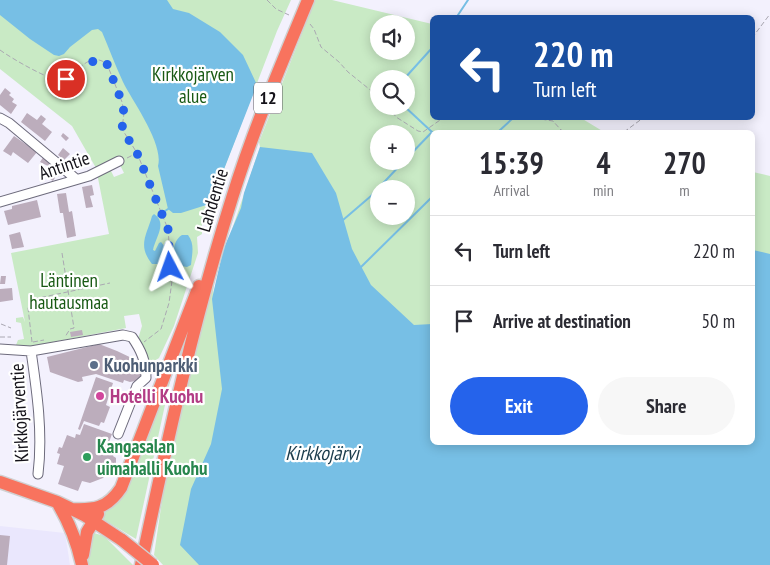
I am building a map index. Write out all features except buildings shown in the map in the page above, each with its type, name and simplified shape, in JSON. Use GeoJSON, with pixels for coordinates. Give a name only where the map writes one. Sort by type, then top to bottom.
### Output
{"type":"FeatureCollection","features":[{"type":"Feature","properties":{"kind":"highway","name":"Lahdentie"},"geometry":{"type":"LineString","coordinates":[[141,565],[191,344],[232,197],[308,0]]}},
{"type":"Feature","properties":{"kind":"highway"},"geometry":{"type":"LineString","coordinates":[[82,565],[84,540],[93,521],[104,505],[116,495],[124,481],[232,197]]}},
{"type":"Feature","properties":{"kind":"highway"},"geometry":{"type":"LineString","coordinates":[[0,477],[71,508],[122,540],[153,565]]}},
{"type":"Feature","properties":{"kind":"highway"},"geometry":{"type":"LineString","coordinates":[[0,482],[17,486]]}},
{"type":"Feature","properties":{"kind":"highway"},"geometry":{"type":"LineString","coordinates":[[57,502],[69,523],[82,565]]}},
{"type":"Feature","properties":{"kind":"highway"},"geometry":{"type":"LineString","coordinates":[[71,508],[89,509],[104,505]]}},
{"type":"Feature","properties":{"kind":"street"},"geometry":{"type":"LineString","coordinates":[[0,118],[9,123],[76,179]]}},
{"type":"Feature","properties":{"kind":"street","name":"Antintie"},"geometry":{"type":"LineString","coordinates":[[0,202],[89,176],[119,161]]}},
{"type":"Feature","properties":{"kind":"street"},"geometry":{"type":"LineString","coordinates":[[0,349],[32,351],[123,335],[132,337],[146,362],[146,378],[137,386],[118,434]]}},
{"type":"Feature","properties":{"kind":"street","name":"Kirkkojärventie"},"geometry":{"type":"LineString","coordinates":[[32,351],[41,449],[38,474]]}},
{"type":"Feature","properties":{"kind":"path"},"geometry":{"type":"LineString","coordinates":[[267,0],[276,9],[290,15]]}},
{"type":"Feature","properties":{"kind":"path"},"geometry":{"type":"LineString","coordinates":[[755,34],[770,14]]}},
{"type":"Feature","properties":{"kind":"path"},"geometry":{"type":"LineString","coordinates":[[309,23],[314,29],[321,47],[370,90]]}},
{"type":"Feature","properties":{"kind":"path"},"geometry":{"type":"LineString","coordinates":[[0,50],[26,66],[59,80],[66,79],[81,65],[95,60],[102,60],[107,64],[122,102],[124,113],[122,129],[137,153],[168,229],[172,281],[165,317],[161,329],[138,346]]}},
{"type":"Feature","properties":{"kind":"path"},"geometry":{"type":"LineString","coordinates":[[395,115],[418,131],[423,132],[440,120]]}},
{"type":"Feature","properties":{"kind":"path"},"geometry":{"type":"LineString","coordinates":[[547,120],[553,121],[561,130]]}},
{"type":"Feature","properties":{"kind":"path"},"geometry":{"type":"LineString","coordinates":[[627,130],[640,120]]}},
{"type":"Feature","properties":{"kind":"path","name":"Antintie"},"geometry":{"type":"LineString","coordinates":[[119,161],[137,153]]}},
{"type":"Feature","properties":{"kind":"path"},"geometry":{"type":"LineString","coordinates":[[58,338],[66,337],[70,329],[74,328],[62,253]]}},
{"type":"Feature","properties":{"kind":"path"},"geometry":{"type":"LineString","coordinates":[[49,340],[32,342],[28,308],[34,299],[110,283]]}},
{"type":"Feature","properties":{"kind":"path"},"geometry":{"type":"LineString","coordinates":[[1,324],[11,328]]}},
{"type":"Feature","properties":{"kind":"path"},"geometry":{"type":"LineString","coordinates":[[0,337],[11,337]]}},
{"type":"Feature","properties":{"kind":"shaded area"},"geometry":{"type":"Polygon","coordinates":[[[0,526],[65,533],[70,565],[0,565],[0,526]]]}},
{"type":"Feature","properties":{"kind":"green space","name":"Läntinen hautausmaa"},"geometry":{"type":"Polygon","coordinates":[[[0,0],[291,0],[277,31],[219,182],[219,201],[204,205],[206,208],[202,224],[202,234],[197,237],[198,253],[174,326],[159,358],[150,364],[138,339],[142,326],[139,314],[124,316],[126,328],[27,347],[16,345],[18,340],[24,339],[21,323],[16,322],[16,318],[23,317],[25,322],[11,253],[109,234],[96,168],[72,126],[0,69],[0,0]],[[120,165],[110,169],[114,177],[124,173],[120,165]]]}},
{"type":"Feature","properties":{"kind":"green space","name":"Kirkkojärvi"},"geometry":{"type":"Polygon","coordinates":[[[315,0],[332,0],[394,15],[370,15],[370,60],[415,60],[415,20],[430,24],[430,120],[584,120],[601,130],[430,130],[430,445],[755,445],[755,172],[770,176],[770,565],[163,565],[154,555],[168,460],[216,257],[213,295],[223,256],[260,147],[259,142],[315,0]]]}},
{"type":"Feature","properties":{"kind":"green space"},"geometry":{"type":"Polygon","coordinates":[[[176,354],[136,539],[101,518],[107,509],[176,354]]]}},
{"type":"Feature","properties":{"kind":"green space"},"geometry":{"type":"Polygon","coordinates":[[[94,533],[104,536],[133,565],[88,565],[86,552],[94,533]]]}},
{"type":"Feature","properties":{"kind":"water","name":"Kirkkojärven alue"},"geometry":{"type":"Polygon","coordinates":[[[0,0],[167,0],[173,9],[189,13],[220,32],[243,55],[257,85],[219,182],[219,201],[181,213],[173,213],[168,209],[158,166],[159,157],[152,135],[123,82],[102,32],[98,29],[92,30],[64,54],[54,55],[0,15],[0,0]]]}},
{"type":"Feature","properties":{"kind":"water","name":"Kirkkojärvi"},"geometry":{"type":"Polygon","coordinates":[[[260,147],[312,153],[336,193],[352,249],[371,285],[414,325],[430,324],[430,445],[755,445],[755,250],[770,254],[770,565],[199,565],[180,545],[191,489],[211,444],[222,389],[212,299],[223,250],[241,208],[244,193],[260,147]]]}},
{"type":"Feature","properties":{"kind":"water"},"geometry":{"type":"Polygon","coordinates":[[[154,214],[160,222],[160,231],[153,250],[155,251],[161,242],[165,247],[164,258],[159,264],[152,264],[147,257],[144,245],[144,240],[154,214]]]}},
{"type":"Feature","properties":{"kind":"water"},"geometry":{"type":"Polygon","coordinates":[[[182,235],[188,235],[192,246],[191,265],[187,267],[178,263],[174,253],[175,243],[182,235]]]}},
{"type":"Feature","properties":{"kind":"waterway"},"geometry":{"type":"LineString","coordinates":[[458,15],[468,0]]}},
{"type":"Feature","properties":{"kind":"waterway"},"geometry":{"type":"LineString","coordinates":[[412,70],[430,50]]}},
{"type":"Feature","properties":{"kind":"waterway"},"geometry":{"type":"LineString","coordinates":[[414,115],[430,130]]}},
{"type":"Feature","properties":{"kind":"waterway"},"geometry":{"type":"LineString","coordinates":[[500,130],[511,120]]}},
{"type":"Feature","properties":{"kind":"waterway"},"geometry":{"type":"LineString","coordinates":[[415,150],[430,134]]}},
{"type":"Feature","properties":{"kind":"waterway"},"geometry":{"type":"LineString","coordinates":[[343,220],[371,196],[396,170]]}},
{"type":"Feature","properties":{"kind":"waterway"},"geometry":{"type":"LineString","coordinates":[[361,267],[430,199]]}},
{"type":"Feature","properties":{"kind":"waterway"},"geometry":{"type":"LineString","coordinates":[[158,216],[168,209]]}},
{"type":"Feature","properties":{"kind":"waterway"},"geometry":{"type":"LineString","coordinates":[[165,247],[173,247]]}},
{"type":"Feature","properties":{"kind":"place","name":"Kuohunparkki"},"geometry":{"type":"Point","coordinates":[94,365]}},
{"type":"Feature","properties":{"kind":"place","name":"Hotelli Kuohu"},"geometry":{"type":"Point","coordinates":[100,396]}},
{"type":"Feature","properties":{"kind":"place","name":"Kangasalan uimahalli Kuohu"},"geometry":{"type":"Point","coordinates":[87,457]}},
{"type":"Feature","properties":{"kind":"route"},"geometry":{"type":"LineString","coordinates":[[66,79],[81,65],[95,60],[102,60],[107,64],[122,102],[124,113],[122,129],[137,153],[168,229],[170,267]]}}]}
